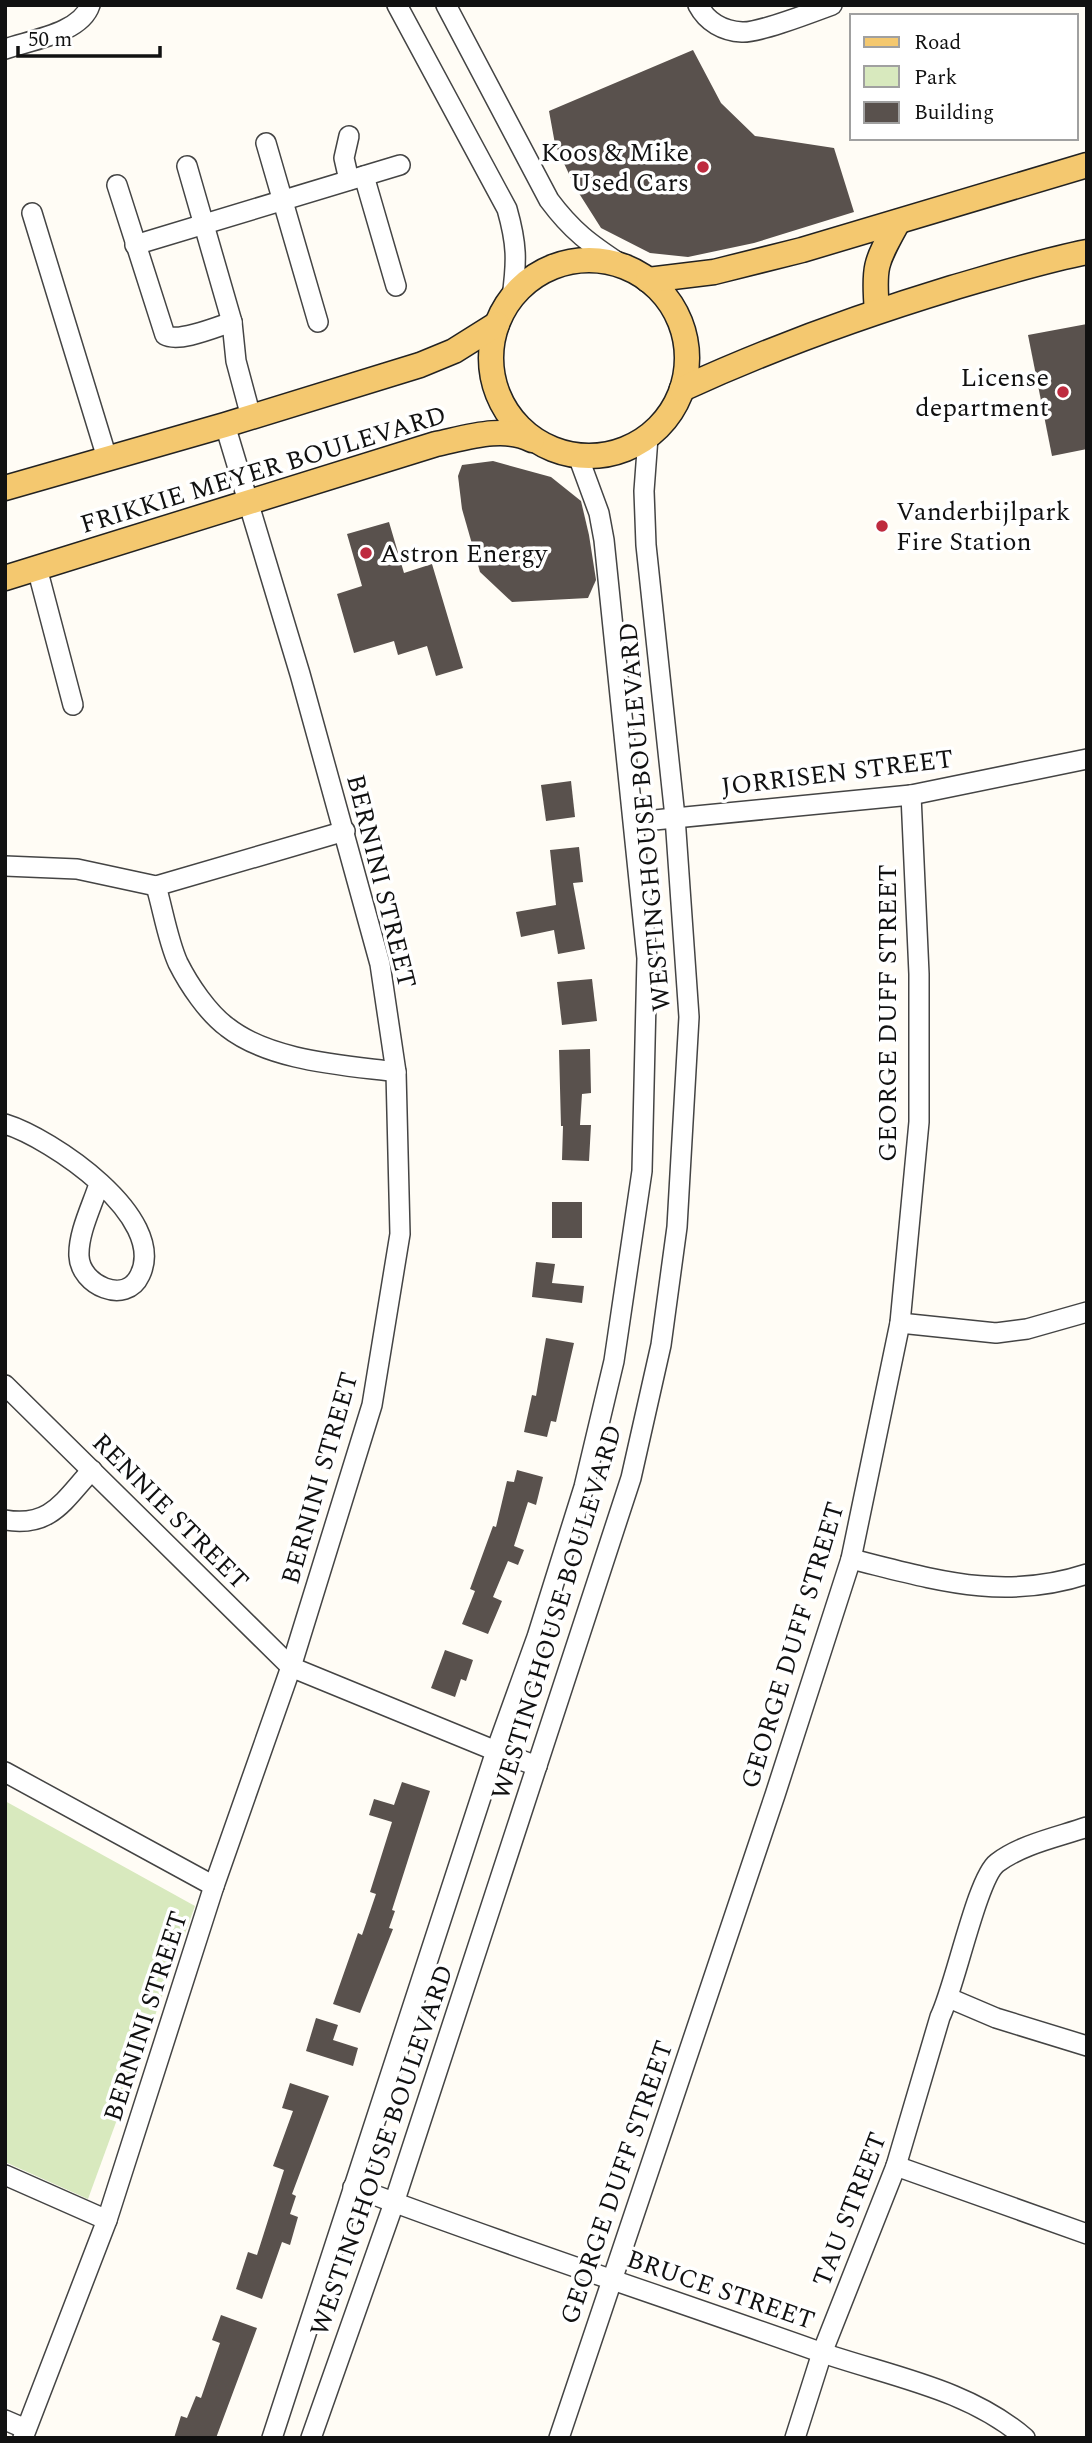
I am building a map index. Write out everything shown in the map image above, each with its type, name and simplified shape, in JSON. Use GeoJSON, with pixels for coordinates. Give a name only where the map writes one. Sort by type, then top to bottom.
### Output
{"type":"FeatureCollection","features":[{"type":"Feature","properties":{"kind":"main road"},"geometry":{"type":"LineString","coordinates":[[648,280],[714,272],[898,222],[1087,164]]}},
{"type":"Feature","properties":{"kind":"main road"},"geometry":{"type":"LineString","coordinates":[[877,311],[875,269],[898,222]]}},
{"type":"Feature","properties":{"kind":"main road"},"geometry":{"type":"LineString","coordinates":[[682,389],[877,311],[1045,260],[1087,252]]}},
{"type":"Feature","properties":{"kind":"main road"},"geometry":{"type":"LineString","coordinates":[[582,260],[602,260],[622,265],[648,280],[663,294],[674,310],[686,349],[682,389],[668,416],[648,437],[627,449],[603,456],[578,456],[558,452],[521,430],[506,412],[496,391],[491,369],[491,346],[496,324],[512,297],[526,282],[543,271],[562,263],[582,260]]}},
{"type":"Feature","properties":{"kind":"main road","name":"FRIKKIE MEYER BOULEVARD"},"geometry":{"type":"LineString","coordinates":[[5,488],[225,425],[420,365],[454,351],[496,324]]}},
{"type":"Feature","properties":{"kind":"main road","name":"FRIKKIE MEYER BOULEVARD"},"geometry":{"type":"LineString","coordinates":[[5,578],[436,444],[498,433],[523,435],[539,443]]}},
{"type":"Feature","properties":{"kind":"street"},"geometry":{"type":"LineString","coordinates":[[5,49],[80,22],[90,5]]}},
{"type":"Feature","properties":{"kind":"street"},"geometry":{"type":"LineString","coordinates":[[397,5],[507,209],[515,238],[516,263],[512,297]]}},
{"type":"Feature","properties":{"kind":"street"},"geometry":{"type":"LineString","coordinates":[[446,5],[549,200],[583,240],[622,265]]}},
{"type":"Feature","properties":{"kind":"street"},"geometry":{"type":"LineString","coordinates":[[698,5],[702,14],[721,28],[745,33],[832,5]]}},
{"type":"Feature","properties":{"kind":"street"},"geometry":{"type":"LineString","coordinates":[[349,136],[344,158],[357,178],[396,286]]}},
{"type":"Feature","properties":{"kind":"street"},"geometry":{"type":"LineString","coordinates":[[266,143],[318,322]]}},
{"type":"Feature","properties":{"kind":"street"},"geometry":{"type":"LineString","coordinates":[[135,245],[400,165]]}},
{"type":"Feature","properties":{"kind":"street"},"geometry":{"type":"LineString","coordinates":[[187,166],[232,322],[236,361],[251,417]]}},
{"type":"Feature","properties":{"kind":"street"},"geometry":{"type":"LineString","coordinates":[[117,185],[165,335],[169,338],[180,337],[232,322]]}},
{"type":"Feature","properties":{"kind":"street"},"geometry":{"type":"LineString","coordinates":[[32,213],[107,458]]}},
{"type":"Feature","properties":{"kind":"street","name":"BERNINI STREET"},"geometry":{"type":"LineString","coordinates":[[24,2433],[107,2220],[214,1886],[291,1667],[372,1405],[400,1234],[396,1072],[380,964],[345,831],[225,425]]}},
{"type":"Feature","properties":{"kind":"street","name":"WESTINGHOUSE BOULEVARD"},"geometry":{"type":"LineString","coordinates":[[311,2438],[394,2203],[631,1478],[663,1331],[677,1227],[689,1017],[675,817],[646,545],[644,491],[648,437]]}},
{"type":"Feature","properties":{"kind":"street","name":"WESTINGHOUSE BOULEVARD"},"geometry":{"type":"LineString","coordinates":[[272,2438],[496,1751],[537,1637],[584,1487],[614,1361],[642,1171],[647,958],[604,540],[599,513],[578,456]]}},
{"type":"Feature","properties":{"kind":"street"},"geometry":{"type":"LineString","coordinates":[[37,568],[73,705]]}},
{"type":"Feature","properties":{"kind":"street","name":"JORRISEN STREET"},"geometry":{"type":"LineString","coordinates":[[634,822],[911,795],[1087,759]]}},
{"type":"Feature","properties":{"kind":"street","name":"GEORGE DUFF STREET"},"geometry":{"type":"LineString","coordinates":[[559,2438],[851,1559],[900,1323],[919,1122],[919,974],[911,795]]}},
{"type":"Feature","properties":{"kind":"street"},"geometry":{"type":"LineString","coordinates":[[5,866],[77,869],[156,886],[345,831]]}},
{"type":"Feature","properties":{"kind":"street"},"geometry":{"type":"LineString","coordinates":[[156,886],[178,962],[202,999],[224,1025],[235,1033],[276,1051],[320,1063],[396,1072]]}},
{"type":"Feature","properties":{"kind":"street"},"geometry":{"type":"LineString","coordinates":[[5,1124],[70,1159],[99,1184],[122,1205],[138,1227],[143,1243],[144,1265],[140,1275],[127,1288],[109,1290],[100,1286],[92,1282],[81,1267],[80,1245],[99,1184]]}},
{"type":"Feature","properties":{"kind":"street"},"geometry":{"type":"LineString","coordinates":[[900,1323],[996,1333],[1027,1329],[1087,1312]]}},
{"type":"Feature","properties":{"kind":"street","name":"RENNIE STREET"},"geometry":{"type":"LineString","coordinates":[[5,1385],[291,1667],[537,1766]]}},
{"type":"Feature","properties":{"kind":"street"},"geometry":{"type":"LineString","coordinates":[[5,1520],[28,1522],[53,1512],[92,1470]]}},
{"type":"Feature","properties":{"kind":"street"},"geometry":{"type":"LineString","coordinates":[[851,1559],[960,1586],[1002,1588],[1043,1584],[1087,1574]]}},
{"type":"Feature","properties":{"kind":"street"},"geometry":{"type":"LineString","coordinates":[[5,1772],[214,1886]]}},
{"type":"Feature","properties":{"kind":"street","name":"TAU STREET"},"geometry":{"type":"LineString","coordinates":[[795,2438],[822,2353],[896,2166],[940,2018],[949,1998],[984,1885],[994,1865],[1009,1855],[1087,1827]]}},
{"type":"Feature","properties":{"kind":"street"},"geometry":{"type":"LineString","coordinates":[[949,1998],[1005,2021],[1087,2046]]}},
{"type":"Feature","properties":{"kind":"street"},"geometry":{"type":"LineString","coordinates":[[896,2166],[1087,2234]]}},
{"type":"Feature","properties":{"kind":"street"},"geometry":{"type":"LineString","coordinates":[[5,2175],[107,2220]]}},
{"type":"Feature","properties":{"kind":"street","name":"BRUCE STREET"},"geometry":{"type":"LineString","coordinates":[[353,2187],[822,2353],[933,2388],[967,2402],[1011,2426],[1025,2438]]}},
{"type":"Feature","properties":{"kind":"street"},"geometry":{"type":"LineString","coordinates":[[5,2420],[24,2433]]}},
{"type":"Feature","properties":{"kind":"green space"},"geometry":{"type":"Polygon","coordinates":[[[5,1801],[195,1906],[88,2199],[5,2162],[5,1801]]]}},
{"type":"Feature","properties":{"kind":"building","name":"Koos & Mike Used Cars"},"geometry":{"type":"Polygon","coordinates":[[[693,50],[721,103],[755,136],[834,148],[854,212],[754,243],[688,257],[650,253],[601,228],[575,187],[555,144],[549,111],[693,50]]]}},
{"type":"Feature","properties":{"kind":"building","name":"License department"},"geometry":{"type":"Polygon","coordinates":[[[1087,324],[1087,449],[1052,456],[1028,335],[1087,324]]]}},
{"type":"Feature","properties":{"kind":"building"},"geometry":{"type":"Polygon","coordinates":[[[493,461],[551,477],[581,501],[596,580],[588,598],[512,602],[480,572],[462,509],[458,476],[462,465],[493,461]]]}},
{"type":"Feature","properties":{"kind":"building"},"geometry":{"type":"Polygon","coordinates":[[[389,522],[404,573],[432,564],[463,668],[436,676],[427,646],[398,655],[394,641],[354,653],[337,594],[362,586],[347,534],[389,522]]]}},
{"type":"Feature","properties":{"kind":"building"},"geometry":{"type":"Polygon","coordinates":[[[571,781],[575,817],[546,821],[541,785],[571,781]]]}},
{"type":"Feature","properties":{"kind":"building"},"geometry":{"type":"Polygon","coordinates":[[[579,847],[583,882],[573,883],[585,949],[558,954],[554,930],[521,937],[516,912],[556,905],[550,850],[579,847]]]}},
{"type":"Feature","properties":{"kind":"building"},"geometry":{"type":"Polygon","coordinates":[[[592,979],[597,1021],[562,1025],[557,982],[592,979]]]}},
{"type":"Feature","properties":{"kind":"building"},"geometry":{"type":"Polygon","coordinates":[[[590,1049],[591,1093],[582,1094],[580,1125],[591,1125],[589,1161],[562,1160],[559,1050],[590,1049]]]}},
{"type":"Feature","properties":{"kind":"building"},"geometry":{"type":"Polygon","coordinates":[[[552,1202],[582,1202],[582,1238],[552,1238],[552,1202]]]}},
{"type":"Feature","properties":{"kind":"building"},"geometry":{"type":"Polygon","coordinates":[[[536,1262],[555,1264],[552,1283],[584,1286],[582,1303],[532,1297],[536,1262]]]}},
{"type":"Feature","properties":{"kind":"building"},"geometry":{"type":"Polygon","coordinates":[[[546,1338],[574,1343],[556,1422],[551,1421],[547,1437],[524,1432],[532,1395],[536,1396],[546,1338]]]}},
{"type":"Feature","properties":{"kind":"building"},"geometry":{"type":"Polygon","coordinates":[[[517,1470],[543,1477],[536,1505],[528,1502],[514,1546],[524,1550],[518,1565],[508,1561],[493,1597],[502,1601],[488,1634],[462,1624],[475,1591],[470,1589],[493,1526],[496,1527],[507,1481],[514,1482],[517,1470]]]}},
{"type":"Feature","properties":{"kind":"building"},"geometry":{"type":"Polygon","coordinates":[[[445,1650],[473,1660],[466,1681],[461,1679],[455,1697],[431,1688],[445,1650]]]}},
{"type":"Feature","properties":{"kind":"building"},"geometry":{"type":"Polygon","coordinates":[[[402,1782],[430,1791],[392,1910],[395,1911],[389,1928],[393,1929],[360,2013],[333,2004],[358,1933],[362,1935],[376,1894],[370,1892],[392,1822],[369,1815],[374,1799],[394,1805],[402,1782]]]}},
{"type":"Feature","properties":{"kind":"building"},"geometry":{"type":"Polygon","coordinates":[[[316,2018],[338,2025],[333,2040],[358,2048],[353,2066],[306,2051],[316,2018]]]}},
{"type":"Feature","properties":{"kind":"building"},"geometry":{"type":"Polygon","coordinates":[[[290,2083],[329,2096],[292,2194],[296,2196],[290,2214],[298,2217],[290,2245],[282,2242],[262,2299],[236,2289],[248,2252],[257,2255],[284,2170],[273,2166],[293,2111],[282,2108],[290,2083]]]}},
{"type":"Feature","properties":{"kind":"building"},"geometry":{"type":"Polygon","coordinates":[[[221,2315],[257,2328],[216,2438],[174,2438],[181,2416],[187,2418],[196,2396],[201,2398],[220,2343],[212,2340],[221,2315]]]}},
{"type":"Feature","properties":{"kind":"place","name":"Koos & Mike Used Cars"},"geometry":{"type":"Point","coordinates":[703,167]}},
{"type":"Feature","properties":{"kind":"place","name":"License department"},"geometry":{"type":"Point","coordinates":[1063,392]}},
{"type":"Feature","properties":{"kind":"place","name":"Vanderbijlpark Fire Station"},"geometry":{"type":"Point","coordinates":[882,526]}},
{"type":"Feature","properties":{"kind":"place","name":"Astron Energy"},"geometry":{"type":"Point","coordinates":[366,553]}}]}
